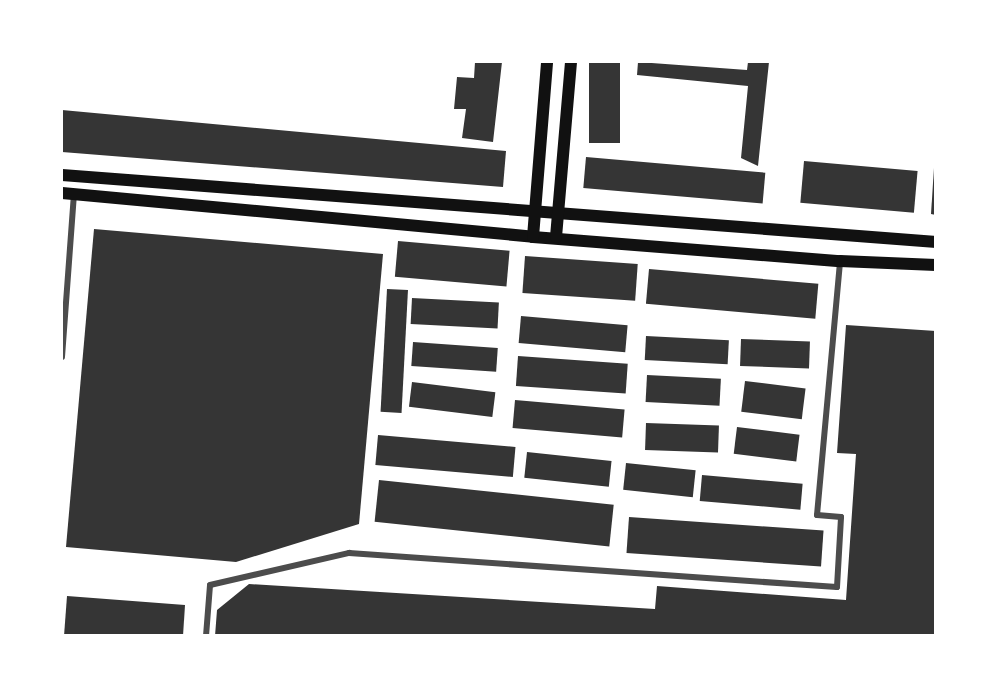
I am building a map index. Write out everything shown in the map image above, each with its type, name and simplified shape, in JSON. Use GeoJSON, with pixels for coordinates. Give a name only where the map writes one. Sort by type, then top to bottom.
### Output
{"type":"FeatureCollection","features":[{"type":"Feature","properties":{"kind":"main road"},"geometry":{"type":"LineString","coordinates":[[533,237],[547,62]]}},
{"type":"Feature","properties":{"kind":"main road"},"geometry":{"type":"LineString","coordinates":[[556,237],[571,62]]}},
{"type":"Feature","properties":{"kind":"main road"},"geometry":{"type":"LineString","coordinates":[[62,175],[936,242]]}},
{"type":"Feature","properties":{"kind":"main road"},"geometry":{"type":"LineString","coordinates":[[68,193],[533,237],[840,261],[936,265]]}},
{"type":"Feature","properties":{"kind":"street"},"geometry":{"type":"LineString","coordinates":[[62,357],[68,193]]}},
{"type":"Feature","properties":{"kind":"street"},"geometry":{"type":"LineString","coordinates":[[206,636],[210,585],[349,553],[837,586],[841,518],[818,515],[840,261]]}},
{"type":"Feature","properties":{"kind":"building"},"geometry":{"type":"Polygon","coordinates":[[[475,62],[502,62],[493,142],[462,138],[466,109],[454,109],[457,77],[474,78],[475,62]]]}},
{"type":"Feature","properties":{"kind":"building"},"geometry":{"type":"Polygon","coordinates":[[[589,62],[620,62],[620,143],[589,143],[589,62]]]}},
{"type":"Feature","properties":{"kind":"building"},"geometry":{"type":"Polygon","coordinates":[[[638,62],[747,70],[748,62],[769,62],[758,166],[741,158],[748,86],[637,75],[638,62]]]}},
{"type":"Feature","properties":{"kind":"building"},"geometry":{"type":"Polygon","coordinates":[[[62,110],[506,151],[503,187],[62,152],[62,110]]]}},
{"type":"Feature","properties":{"kind":"building"},"geometry":{"type":"Polygon","coordinates":[[[586,157],[765,173],[763,204],[583,188],[586,157]]]}},
{"type":"Feature","properties":{"kind":"building"},"geometry":{"type":"Polygon","coordinates":[[[804,161],[918,171],[914,213],[800,203],[804,161]]]}},
{"type":"Feature","properties":{"kind":"building"},"geometry":{"type":"Polygon","coordinates":[[[934,168],[936,168],[936,215],[931,214],[934,168]]]}},
{"type":"Feature","properties":{"kind":"building"},"geometry":{"type":"Polygon","coordinates":[[[94,229],[383,254],[359,524],[236,562],[66,547],[94,229]]]}},
{"type":"Feature","properties":{"kind":"building"},"geometry":{"type":"Polygon","coordinates":[[[398,241],[510,251],[506,287],[395,277],[398,241]]]}},
{"type":"Feature","properties":{"kind":"building"},"geometry":{"type":"Polygon","coordinates":[[[525,256],[638,264],[635,301],[522,293],[525,256]]]}},
{"type":"Feature","properties":{"kind":"building"},"geometry":{"type":"Polygon","coordinates":[[[649,269],[818,284],[815,319],[646,304],[649,269]]]}},
{"type":"Feature","properties":{"kind":"building"},"geometry":{"type":"Polygon","coordinates":[[[387,289],[408,290],[402,413],[381,412],[387,289]]]}},
{"type":"Feature","properties":{"kind":"building"},"geometry":{"type":"Polygon","coordinates":[[[412,298],[499,303],[498,329],[411,324],[412,298]]]}},
{"type":"Feature","properties":{"kind":"building"},"geometry":{"type":"Polygon","coordinates":[[[521,316],[628,325],[625,352],[519,343],[521,316]]]}},
{"type":"Feature","properties":{"kind":"building"},"geometry":{"type":"Polygon","coordinates":[[[846,325],[936,331],[936,636],[215,636],[217,610],[249,584],[655,609],[657,586],[846,600],[856,454],[837,453],[846,325]]]}},
{"type":"Feature","properties":{"kind":"building"},"geometry":{"type":"Polygon","coordinates":[[[646,336],[729,340],[728,364],[645,360],[646,336]]]}},
{"type":"Feature","properties":{"kind":"building"},"geometry":{"type":"Polygon","coordinates":[[[741,339],[810,341],[809,368],[740,366],[741,339]]]}},
{"type":"Feature","properties":{"kind":"building"},"geometry":{"type":"Polygon","coordinates":[[[413,342],[498,348],[496,372],[411,366],[413,342]]]}},
{"type":"Feature","properties":{"kind":"building"},"geometry":{"type":"Polygon","coordinates":[[[518,356],[628,364],[626,394],[516,386],[518,356]]]}},
{"type":"Feature","properties":{"kind":"building"},"geometry":{"type":"Polygon","coordinates":[[[647,375],[721,379],[719,406],[646,402],[647,375]]]}},
{"type":"Feature","properties":{"kind":"building"},"geometry":{"type":"Polygon","coordinates":[[[745,381],[806,388],[802,419],[741,412],[745,381]]]}},
{"type":"Feature","properties":{"kind":"building"},"geometry":{"type":"Polygon","coordinates":[[[412,382],[495,392],[492,417],[409,407],[412,382]]]}},
{"type":"Feature","properties":{"kind":"building"},"geometry":{"type":"Polygon","coordinates":[[[515,400],[625,410],[622,437],[513,428],[515,400]]]}},
{"type":"Feature","properties":{"kind":"building"},"geometry":{"type":"Polygon","coordinates":[[[646,423],[719,426],[718,453],[645,450],[646,423]]]}},
{"type":"Feature","properties":{"kind":"building"},"geometry":{"type":"Polygon","coordinates":[[[737,427],[800,435],[796,461],[734,454],[737,427]]]}},
{"type":"Feature","properties":{"kind":"building"},"geometry":{"type":"Polygon","coordinates":[[[378,435],[515,447],[513,477],[375,465],[378,435]]]}},
{"type":"Feature","properties":{"kind":"building"},"geometry":{"type":"Polygon","coordinates":[[[527,452],[612,461],[609,487],[524,478],[527,452]]]}},
{"type":"Feature","properties":{"kind":"building"},"geometry":{"type":"Polygon","coordinates":[[[626,463],[696,470],[693,497],[623,490],[626,463]]]}},
{"type":"Feature","properties":{"kind":"building"},"geometry":{"type":"Polygon","coordinates":[[[702,475],[803,484],[800,510],[700,501],[702,475]]]}},
{"type":"Feature","properties":{"kind":"building"},"geometry":{"type":"Polygon","coordinates":[[[379,480],[614,505],[609,546],[375,522],[379,480]]]}},
{"type":"Feature","properties":{"kind":"building"},"geometry":{"type":"Polygon","coordinates":[[[629,517],[824,531],[821,567],[626,553],[629,517]]]}},
{"type":"Feature","properties":{"kind":"building"},"geometry":{"type":"Polygon","coordinates":[[[67,596],[185,605],[183,636],[64,636],[67,596]]]}}]}
